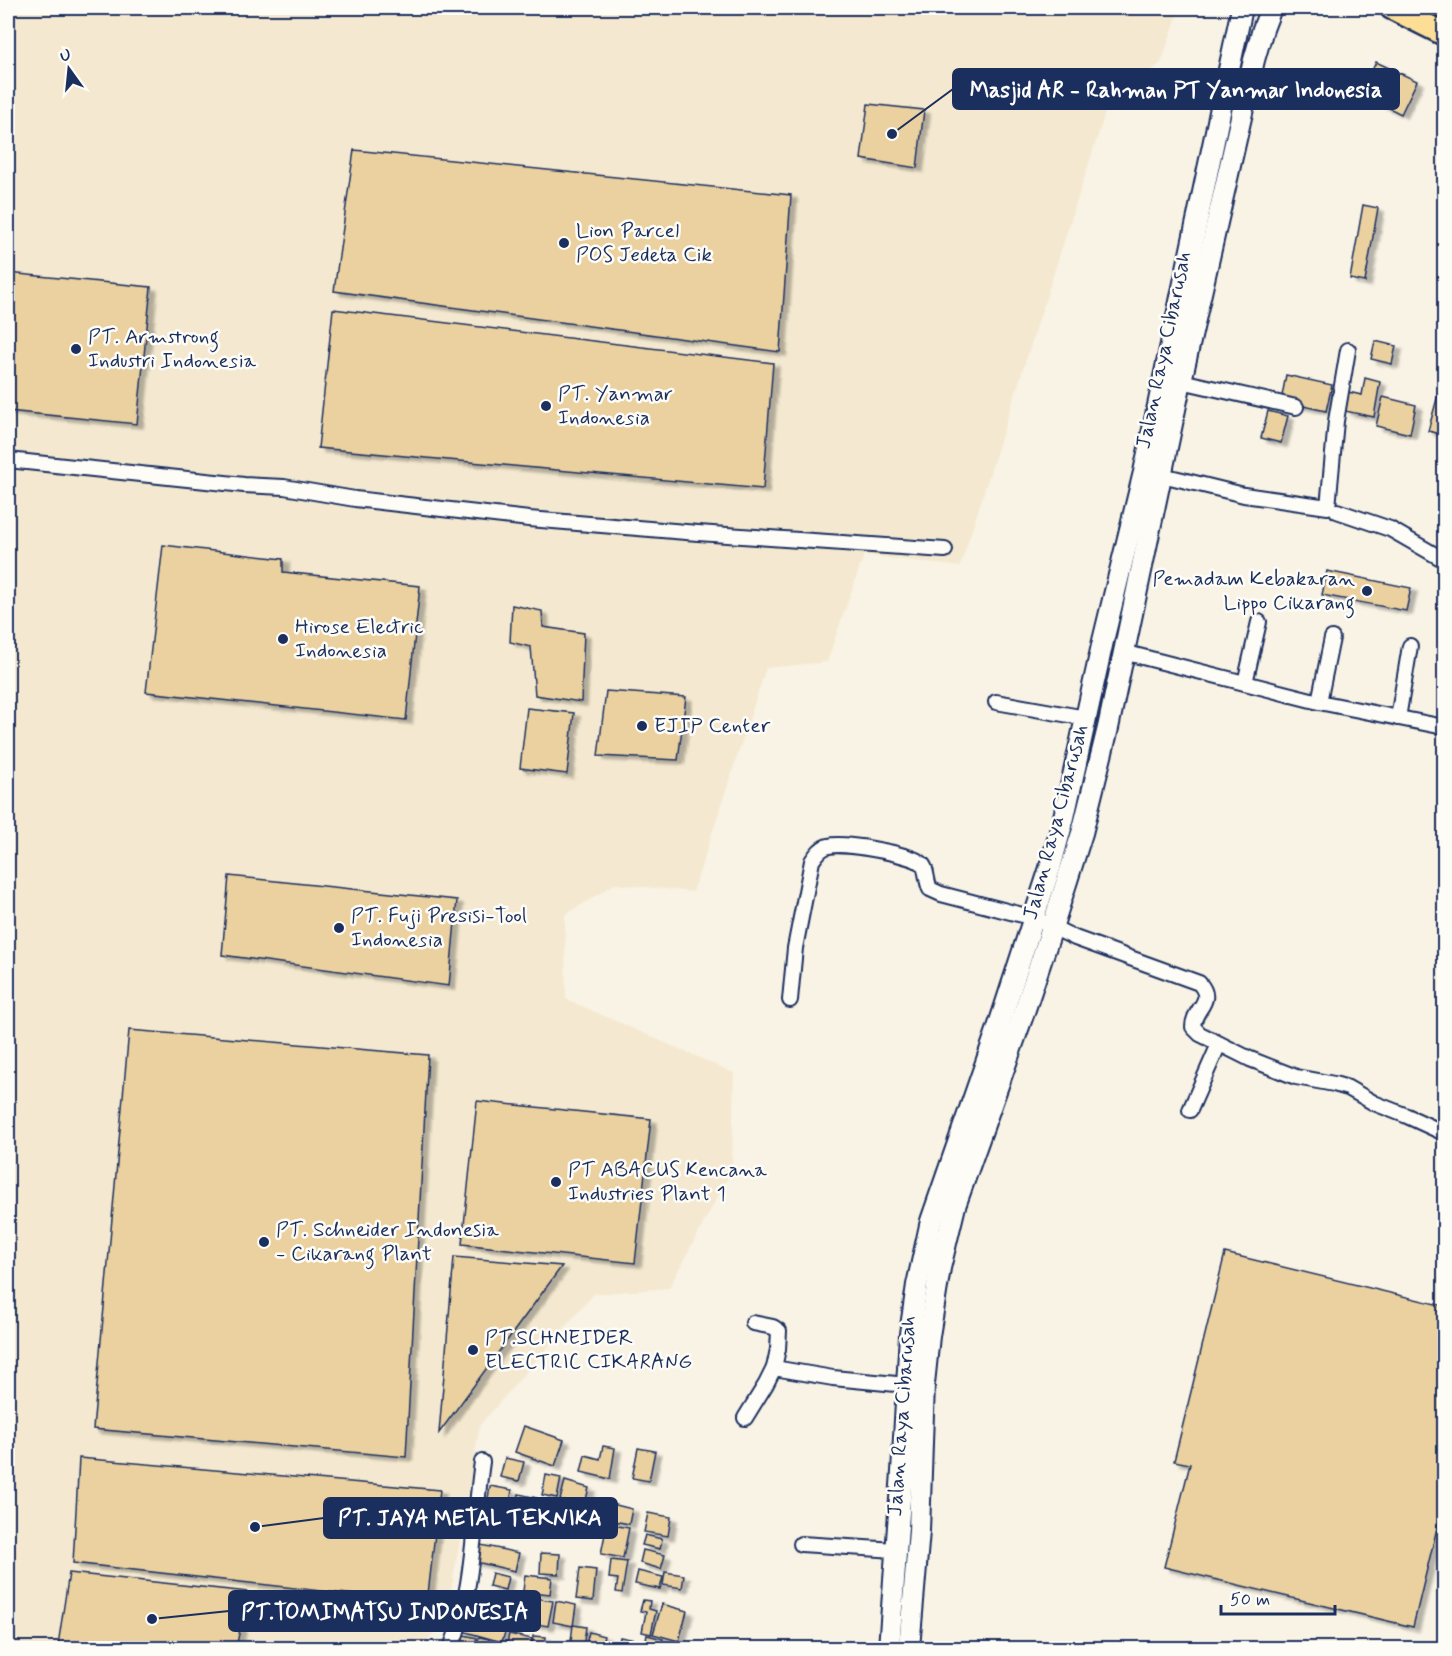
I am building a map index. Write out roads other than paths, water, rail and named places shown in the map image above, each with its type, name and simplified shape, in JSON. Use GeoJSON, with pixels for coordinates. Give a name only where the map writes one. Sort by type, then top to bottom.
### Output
{"type":"FeatureCollection","features":[{"type":"Feature","properties":{"kind":"main road"},"geometry":{"type":"LineString","coordinates":[[1392,8],[1444,34]]}},
{"type":"Feature","properties":{"kind":"street","name":"Jalan Raya Cibarusah"},"geometry":{"type":"LineString","coordinates":[[889,1648],[912,1311],[931,1221],[998,1028],[1050,868],[1064,817],[1144,472],[1242,8]]}},
{"type":"Feature","properties":{"kind":"street","name":"Jalan Raya Cibarusah"},"geometry":{"type":"LineString","coordinates":[[909,1648],[919,1531],[924,1384],[939,1268],[955,1206],[1052,928],[1082,832],[1108,728],[1181,381],[1254,60],[1271,8]]}},
{"type":"Feature","properties":{"kind":"street"},"geometry":{"type":"LineString","coordinates":[[1162,475],[1244,495],[1328,507],[1336,421],[1348,350]]}},
{"type":"Feature","properties":{"kind":"street"},"geometry":{"type":"LineString","coordinates":[[1181,381],[1296,406]]}},
{"type":"Feature","properties":{"kind":"street"},"geometry":{"type":"LineString","coordinates":[[8,460],[244,485],[284,487],[355,499],[530,519],[945,550]]}},
{"type":"Feature","properties":{"kind":"street"},"geometry":{"type":"LineString","coordinates":[[1337,511],[1390,529],[1444,560]]}},
{"type":"Feature","properties":{"kind":"street"},"geometry":{"type":"LineString","coordinates":[[1245,683],[1259,622]]}},
{"type":"Feature","properties":{"kind":"street"},"geometry":{"type":"LineString","coordinates":[[1319,702],[1332,638]]}},
{"type":"Feature","properties":{"kind":"street"},"geometry":{"type":"LineString","coordinates":[[1398,718],[1410,646]]}},
{"type":"Feature","properties":{"kind":"street"},"geometry":{"type":"LineString","coordinates":[[1123,652],[1319,702],[1444,727]]}},
{"type":"Feature","properties":{"kind":"street"},"geometry":{"type":"LineString","coordinates":[[996,702],[1086,718]]}},
{"type":"Feature","properties":{"kind":"street"},"geometry":{"type":"LineString","coordinates":[[790,1000],[795,948],[812,861],[817,853],[827,846],[843,845],[904,856],[921,863],[926,871],[930,890],[1034,918],[1052,928],[1109,951],[1199,983],[1205,992],[1205,1000],[1193,1021],[1193,1027],[1200,1034],[1219,1044],[1290,1075],[1348,1088],[1374,1103],[1444,1133]]}},
{"type":"Feature","properties":{"kind":"street"},"geometry":{"type":"LineString","coordinates":[[1190,1110],[1219,1044]]}},
{"type":"Feature","properties":{"kind":"street"},"geometry":{"type":"LineString","coordinates":[[745,1418],[774,1368],[778,1349],[779,1331],[773,1327],[753,1323]]}},
{"type":"Feature","properties":{"kind":"street"},"geometry":{"type":"LineString","coordinates":[[774,1368],[833,1378],[907,1385]]}},
{"type":"Feature","properties":{"kind":"street"},"geometry":{"type":"LineString","coordinates":[[451,1648],[467,1585],[482,1462]]}},
{"type":"Feature","properties":{"kind":"street"},"geometry":{"type":"LineString","coordinates":[[801,1544],[896,1550]]}},
{"type":"Feature","properties":{"kind":"place","name":"Masjid AR - Rahman PT Yanmar Indonesia"},"geometry":{"type":"Point","coordinates":[892,134]}},
{"type":"Feature","properties":{"kind":"place","name":"Lion Parcel POS Jedeta Cik"},"geometry":{"type":"Point","coordinates":[564,243]}},
{"type":"Feature","properties":{"kind":"place","name":"PT. Armstrong Industri Indonesia"},"geometry":{"type":"Point","coordinates":[76,349]}},
{"type":"Feature","properties":{"kind":"place","name":"PT. Yanmar Indonesia"},"geometry":{"type":"Point","coordinates":[546,406]}},
{"type":"Feature","properties":{"kind":"place","name":"Pemadam Kebakaran Lippo Cikarang"},"geometry":{"type":"Point","coordinates":[1367,591]}},
{"type":"Feature","properties":{"kind":"place","name":"Hirose Electric Indonesia"},"geometry":{"type":"Point","coordinates":[283,639]}},
{"type":"Feature","properties":{"kind":"place","name":"EJIP Center"},"geometry":{"type":"Point","coordinates":[642,726]}},
{"type":"Feature","properties":{"kind":"place","name":"PT. Fuji Presisi-Tool Indonesia"},"geometry":{"type":"Point","coordinates":[339,928]}},
{"type":"Feature","properties":{"kind":"place","name":"PT ABACUS Kencana Industries Plant 1"},"geometry":{"type":"Point","coordinates":[556,1182]}},
{"type":"Feature","properties":{"kind":"place","name":"PT. Schneider Indonesia - Cikarang Plant"},"geometry":{"type":"Point","coordinates":[264,1242]}},
{"type":"Feature","properties":{"kind":"place","name":"PT.SCHNEIDER ELECTRIC CIKARANG"},"geometry":{"type":"Point","coordinates":[473,1350]}},
{"type":"Feature","properties":{"kind":"place","name":"PT. JAYA METAL TEKNIKA"},"geometry":{"type":"Point","coordinates":[255,1527]}},
{"type":"Feature","properties":{"kind":"place","name":"PT.TOMIMATSU INDONESIA"},"geometry":{"type":"Point","coordinates":[152,1619]}}]}
